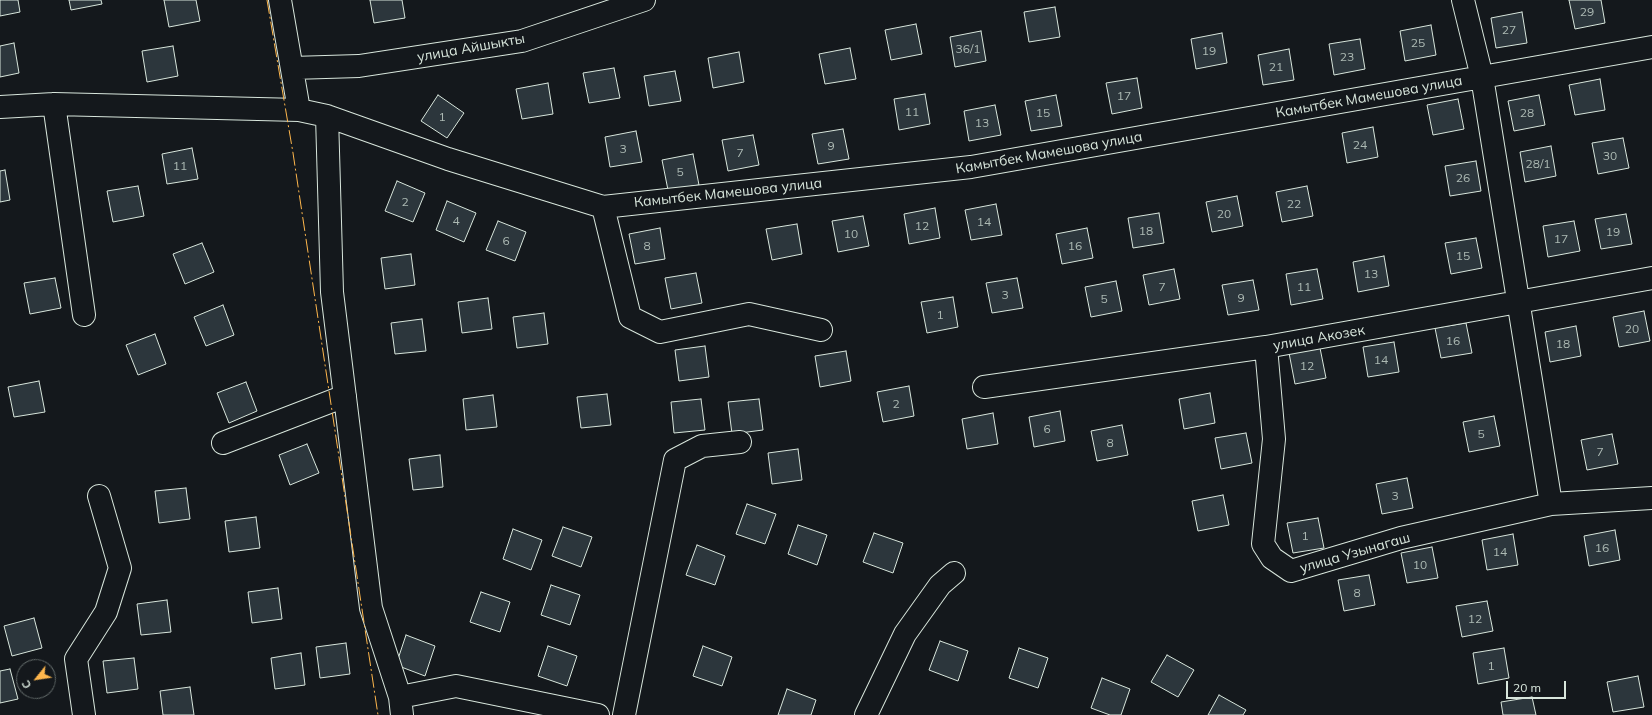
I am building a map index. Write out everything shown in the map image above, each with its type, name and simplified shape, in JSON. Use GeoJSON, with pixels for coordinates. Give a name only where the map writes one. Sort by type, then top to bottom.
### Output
{"type":"FeatureCollection","features":[{"type":"Feature","properties":{"kind":"street"},"geometry":{"type":"LineString","coordinates":[[280,0],[299,110]]}},
{"type":"Feature","properties":{"kind":"street","name":"улица Айшыкты"},"geometry":{"type":"LineString","coordinates":[[292,68],[359,66],[522,41],[644,0]]}},
{"type":"Feature","properties":{"kind":"street"},"geometry":{"type":"LineString","coordinates":[[1463,0],[1482,77],[1551,504]]}},
{"type":"Feature","properties":{"kind":"street","name":"Камытбек Мамешова улица"},"geometry":{"type":"LineString","coordinates":[[0,107],[54,104],[299,110],[327,116],[448,159],[603,207],[971,167],[1652,47]]}},
{"type":"Feature","properties":{"kind":"street"},"geometry":{"type":"LineString","coordinates":[[54,104],[84,315]]}},
{"type":"Feature","properties":{"kind":"street"},"geometry":{"type":"LineString","coordinates":[[327,116],[332,292],[371,608],[401,706],[456,686],[598,715]]}},
{"type":"Feature","properties":{"kind":"street"},"geometry":{"type":"LineString","coordinates":[[603,207],[630,317],[660,332],[749,314],[821,330]]}},
{"type":"Feature","properties":{"kind":"street","name":"улица Акозек"},"geometry":{"type":"LineString","coordinates":[[984,387],[1266,347],[1652,278]]}},
{"type":"Feature","properties":{"kind":"street","name":"улица Узынагаш"},"geometry":{"type":"LineString","coordinates":[[1266,347],[1274,439],[1263,544],[1272,558],[1291,571],[1401,538],[1551,504],[1652,498]]}},
{"type":"Feature","properties":{"kind":"street"},"geometry":{"type":"LineString","coordinates":[[223,443],[345,396]]}},
{"type":"Feature","properties":{"kind":"street"},"geometry":{"type":"LineString","coordinates":[[624,715],[675,460],[702,446],[740,442]]}},
{"type":"Feature","properties":{"kind":"street"},"geometry":{"type":"LineString","coordinates":[[84,715],[76,659],[106,612],[120,568],[99,496]]}},
{"type":"Feature","properties":{"kind":"street"},"geometry":{"type":"LineString","coordinates":[[866,715],[905,634],[940,585],[954,573]]}},
{"type":"Feature","properties":{"kind":"building"},"geometry":{"type":"Polygon","coordinates":[[[0,0],[18,0],[20,12],[0,16],[0,0]]]}},
{"type":"Feature","properties":{"kind":"building"},"geometry":{"type":"Polygon","coordinates":[[[69,0],[101,0],[102,4],[71,10],[69,0]]]}},
{"type":"Feature","properties":{"kind":"building"},"geometry":{"type":"Polygon","coordinates":[[[164,0],[196,0],[200,21],[169,27],[164,0]]]}},
{"type":"Feature","properties":{"kind":"building"},"geometry":{"type":"Polygon","coordinates":[[[370,0],[402,0],[405,18],[374,23],[370,0]]]}},
{"type":"Feature","properties":{"kind":"building"},"geometry":{"type":"Polygon","coordinates":[[[1569,0],[1601,0],[1605,23],[1575,29],[1569,0]]]}},
{"type":"Feature","properties":{"kind":"building"},"geometry":{"type":"Polygon","coordinates":[[[1055,7],[1060,37],[1029,42],[1024,12],[1055,7]]]}},
{"type":"Feature","properties":{"kind":"building"},"geometry":{"type":"Polygon","coordinates":[[[1522,12],[1527,43],[1496,48],[1491,18],[1522,12]]]}},
{"type":"Feature","properties":{"kind":"building"},"geometry":{"type":"Polygon","coordinates":[[[916,24],[922,54],[891,60],[885,30],[916,24]]]}},
{"type":"Feature","properties":{"kind":"building"},"geometry":{"type":"Polygon","coordinates":[[[1431,25],[1436,55],[1405,61],[1400,31],[1431,25]]]}},
{"type":"Feature","properties":{"kind":"building"},"geometry":{"type":"Polygon","coordinates":[[[981,31],[986,61],[955,67],[950,37],[981,31]]]}},
{"type":"Feature","properties":{"kind":"building"},"geometry":{"type":"Polygon","coordinates":[[[1222,33],[1227,63],[1196,69],[1191,39],[1222,33]]]}},
{"type":"Feature","properties":{"kind":"building"},"geometry":{"type":"Polygon","coordinates":[[[1360,39],[1365,69],[1334,75],[1329,44],[1360,39]]]}},
{"type":"Feature","properties":{"kind":"building"},"geometry":{"type":"Polygon","coordinates":[[[14,43],[19,73],[0,77],[0,46],[14,43]]]}},
{"type":"Feature","properties":{"kind":"building"},"geometry":{"type":"Polygon","coordinates":[[[173,46],[178,76],[147,82],[142,51],[173,46]]]}},
{"type":"Feature","properties":{"kind":"building"},"geometry":{"type":"Polygon","coordinates":[[[850,48],[856,79],[825,84],[819,54],[850,48]]]}},
{"type":"Feature","properties":{"kind":"building"},"geometry":{"type":"Polygon","coordinates":[[[1289,49],[1294,80],[1263,85],[1258,55],[1289,49]]]}},
{"type":"Feature","properties":{"kind":"building"},"geometry":{"type":"Polygon","coordinates":[[[739,52],[744,82],[713,88],[708,58],[739,52]]]}},
{"type":"Feature","properties":{"kind":"building"},"geometry":{"type":"Polygon","coordinates":[[[614,68],[620,98],[589,103],[583,73],[614,68]]]}},
{"type":"Feature","properties":{"kind":"building"},"geometry":{"type":"Polygon","coordinates":[[[675,71],[681,101],[649,106],[644,76],[675,71]]]}},
{"type":"Feature","properties":{"kind":"building"},"geometry":{"type":"Polygon","coordinates":[[[1137,78],[1142,108],[1112,114],[1106,83],[1137,78]]]}},
{"type":"Feature","properties":{"kind":"building"},"geometry":{"type":"Polygon","coordinates":[[[1600,79],[1605,110],[1575,115],[1569,85],[1600,79]]]}},
{"type":"Feature","properties":{"kind":"building"},"geometry":{"type":"Polygon","coordinates":[[[548,83],[553,114],[522,119],[516,89],[548,83]]]}},
{"type":"Feature","properties":{"kind":"building"},"geometry":{"type":"Polygon","coordinates":[[[925,94],[930,124],[899,130],[894,99],[925,94]]]}},
{"type":"Feature","properties":{"kind":"building"},"geometry":{"type":"Polygon","coordinates":[[[438,95],[464,113],[447,138],[421,121],[438,95]]]}},
{"type":"Feature","properties":{"kind":"building"},"geometry":{"type":"Polygon","coordinates":[[[1056,95],[1062,126],[1031,131],[1025,101],[1056,95]]]}},
{"type":"Feature","properties":{"kind":"building"},"geometry":{"type":"Polygon","coordinates":[[[1539,95],[1545,125],[1514,131],[1508,101],[1539,95]]]}},
{"type":"Feature","properties":{"kind":"building"},"geometry":{"type":"Polygon","coordinates":[[[1458,99],[1464,129],[1433,135],[1427,105],[1458,99]]]}},
{"type":"Feature","properties":{"kind":"building"},"geometry":{"type":"Polygon","coordinates":[[[995,105],[1001,135],[969,141],[964,111],[995,105]]]}},
{"type":"Feature","properties":{"kind":"building"},"geometry":{"type":"Polygon","coordinates":[[[1373,127],[1378,157],[1347,163],[1342,133],[1373,127]]]}},
{"type":"Feature","properties":{"kind":"building"},"geometry":{"type":"Polygon","coordinates":[[[843,129],[849,159],[818,164],[812,134],[843,129]]]}},
{"type":"Feature","properties":{"kind":"building"},"geometry":{"type":"Polygon","coordinates":[[[636,131],[642,162],[610,167],[605,137],[636,131]]]}},
{"type":"Feature","properties":{"kind":"building"},"geometry":{"type":"Polygon","coordinates":[[[753,135],[759,165],[728,171],[722,140],[753,135]]]}},
{"type":"Feature","properties":{"kind":"building"},"geometry":{"type":"Polygon","coordinates":[[[1623,138],[1629,168],[1598,174],[1592,143],[1623,138]]]}},
{"type":"Feature","properties":{"kind":"building"},"geometry":{"type":"Polygon","coordinates":[[[1551,146],[1556,176],[1525,182],[1520,152],[1551,146]]]}},
{"type":"Feature","properties":{"kind":"building"},"geometry":{"type":"Polygon","coordinates":[[[192,148],[198,179],[167,184],[162,154],[192,148]]]}},
{"type":"Feature","properties":{"kind":"building"},"geometry":{"type":"Polygon","coordinates":[[[693,154],[699,185],[668,190],[662,160],[693,154]]]}},
{"type":"Feature","properties":{"kind":"building"},"geometry":{"type":"Polygon","coordinates":[[[1476,161],[1481,191],[1450,196],[1445,166],[1476,161]]]}},
{"type":"Feature","properties":{"kind":"building"},"geometry":{"type":"Polygon","coordinates":[[[5,170],[10,200],[0,202],[0,171],[5,170]]]}},
{"type":"Feature","properties":{"kind":"building"},"geometry":{"type":"Polygon","coordinates":[[[397,181],[425,193],[413,222],[385,211],[397,181]]]}},
{"type":"Feature","properties":{"kind":"building"},"geometry":{"type":"Polygon","coordinates":[[[138,186],[144,216],[113,222],[107,191],[138,186]]]}},
{"type":"Feature","properties":{"kind":"building"},"geometry":{"type":"Polygon","coordinates":[[[1307,186],[1313,216],[1282,222],[1276,192],[1307,186]]]}},
{"type":"Feature","properties":{"kind":"building"},"geometry":{"type":"Polygon","coordinates":[[[1237,196],[1243,226],[1212,232],[1206,202],[1237,196]]]}},
{"type":"Feature","properties":{"kind":"building"},"geometry":{"type":"Polygon","coordinates":[[[447,201],[476,213],[464,242],[436,230],[447,201]]]}},
{"type":"Feature","properties":{"kind":"building"},"geometry":{"type":"Polygon","coordinates":[[[996,204],[1002,235],[971,240],[965,210],[996,204]]]}},
{"type":"Feature","properties":{"kind":"building"},"geometry":{"type":"Polygon","coordinates":[[[935,208],[940,238],[909,244],[904,214],[935,208]]]}},
{"type":"Feature","properties":{"kind":"building"},"geometry":{"type":"Polygon","coordinates":[[[1159,213],[1164,243],[1133,248],[1128,218],[1159,213]]]}},
{"type":"Feature","properties":{"kind":"building"},"geometry":{"type":"Polygon","coordinates":[[[1626,214],[1632,244],[1601,249],[1595,219],[1626,214]]]}},
{"type":"Feature","properties":{"kind":"building"},"geometry":{"type":"Polygon","coordinates":[[[863,216],[869,246],[838,252],[832,221],[863,216]]]}},
{"type":"Feature","properties":{"kind":"building"},"geometry":{"type":"Polygon","coordinates":[[[498,221],[526,232],[515,261],[486,250],[498,221]]]}},
{"type":"Feature","properties":{"kind":"building"},"geometry":{"type":"Polygon","coordinates":[[[1574,221],[1580,251],[1548,257],[1543,226],[1574,221]]]}},
{"type":"Feature","properties":{"kind":"building"},"geometry":{"type":"Polygon","coordinates":[[[797,224],[802,254],[772,260],[766,229],[797,224]]]}},
{"type":"Feature","properties":{"kind":"building"},"geometry":{"type":"Polygon","coordinates":[[[660,228],[665,259],[635,264],[629,234],[660,228]]]}},
{"type":"Feature","properties":{"kind":"building"},"geometry":{"type":"Polygon","coordinates":[[[1087,228],[1093,258],[1062,264],[1056,234],[1087,228]]]}},
{"type":"Feature","properties":{"kind":"building"},"geometry":{"type":"Polygon","coordinates":[[[1476,238],[1482,268],[1451,274],[1445,243],[1476,238]]]}},
{"type":"Feature","properties":{"kind":"building"},"geometry":{"type":"Polygon","coordinates":[[[202,243],[214,272],[185,284],[173,254],[202,243]]]}},
{"type":"Feature","properties":{"kind":"building"},"geometry":{"type":"Polygon","coordinates":[[[411,254],[415,285],[385,289],[381,258],[411,254]]]}},
{"type":"Feature","properties":{"kind":"building"},"geometry":{"type":"Polygon","coordinates":[[[1384,256],[1389,286],[1358,292],[1353,262],[1384,256]]]}},
{"type":"Feature","properties":{"kind":"building"},"geometry":{"type":"Polygon","coordinates":[[[1174,269],[1180,299],[1149,305],[1143,275],[1174,269]]]}},
{"type":"Feature","properties":{"kind":"building"},"geometry":{"type":"Polygon","coordinates":[[[1317,269],[1323,299],[1291,305],[1286,274],[1317,269]]]}},
{"type":"Feature","properties":{"kind":"building"},"geometry":{"type":"Polygon","coordinates":[[[696,273],[702,303],[671,309],[665,278],[696,273]]]}},
{"type":"Feature","properties":{"kind":"building"},"geometry":{"type":"Polygon","coordinates":[[[55,278],[61,308],[30,314],[24,283],[55,278]]]}},
{"type":"Feature","properties":{"kind":"building"},"geometry":{"type":"Polygon","coordinates":[[[1017,278],[1023,308],[992,313],[986,283],[1017,278]]]}},
{"type":"Feature","properties":{"kind":"building"},"geometry":{"type":"Polygon","coordinates":[[[1253,280],[1259,310],[1228,315],[1222,285],[1253,280]]]}},
{"type":"Feature","properties":{"kind":"building"},"geometry":{"type":"Polygon","coordinates":[[[1116,281],[1122,311],[1091,317],[1085,287],[1116,281]]]}},
{"type":"Feature","properties":{"kind":"building"},"geometry":{"type":"Polygon","coordinates":[[[953,297],[958,327],[927,333],[921,302],[953,297]]]}},
{"type":"Feature","properties":{"kind":"building"},"geometry":{"type":"Polygon","coordinates":[[[488,298],[492,329],[462,333],[458,302],[488,298]]]}},
{"type":"Feature","properties":{"kind":"building"},"geometry":{"type":"Polygon","coordinates":[[[223,305],[234,335],[206,346],[194,317],[223,305]]]}},
{"type":"Feature","properties":{"kind":"building"},"geometry":{"type":"Polygon","coordinates":[[[1644,311],[1650,341],[1619,347],[1613,317],[1644,311]]]}},
{"type":"Feature","properties":{"kind":"building"},"geometry":{"type":"Polygon","coordinates":[[[544,313],[548,344],[517,348],[513,317],[544,313]]]}},
{"type":"Feature","properties":{"kind":"building"},"geometry":{"type":"Polygon","coordinates":[[[422,319],[426,351],[395,354],[391,323],[422,319]]]}},
{"type":"Feature","properties":{"kind":"building"},"geometry":{"type":"Polygon","coordinates":[[[1466,323],[1472,353],[1441,358],[1435,328],[1466,323]]]}},
{"type":"Feature","properties":{"kind":"building"},"geometry":{"type":"Polygon","coordinates":[[[1576,326],[1581,356],[1550,362],[1545,332],[1576,326]]]}},
{"type":"Feature","properties":{"kind":"building"},"geometry":{"type":"Polygon","coordinates":[[[155,334],[166,364],[138,375],[126,345],[155,334]]]}},
{"type":"Feature","properties":{"kind":"building"},"geometry":{"type":"Polygon","coordinates":[[[1394,342],[1399,372],[1368,377],[1363,347],[1394,342]]]}},
{"type":"Feature","properties":{"kind":"building"},"geometry":{"type":"Polygon","coordinates":[[[705,346],[709,377],[679,381],[675,350],[705,346]]]}},
{"type":"Feature","properties":{"kind":"building"},"geometry":{"type":"Polygon","coordinates":[[[1320,348],[1326,378],[1295,384],[1289,353],[1320,348]]]}},
{"type":"Feature","properties":{"kind":"building"},"geometry":{"type":"Polygon","coordinates":[[[846,351],[851,381],[820,387],[815,356],[846,351]]]}},
{"type":"Feature","properties":{"kind":"building"},"geometry":{"type":"Polygon","coordinates":[[[39,381],[45,412],[14,417],[8,387],[39,381]]]}},
{"type":"Feature","properties":{"kind":"building"},"geometry":{"type":"Polygon","coordinates":[[[246,382],[257,411],[229,423],[217,393],[246,382]]]}},
{"type":"Feature","properties":{"kind":"building"},"geometry":{"type":"Polygon","coordinates":[[[909,386],[914,416],[883,422],[877,392],[909,386]]]}},
{"type":"Feature","properties":{"kind":"building"},"geometry":{"type":"Polygon","coordinates":[[[1210,393],[1215,423],[1184,429],[1179,399],[1210,393]]]}},
{"type":"Feature","properties":{"kind":"building"},"geometry":{"type":"Polygon","coordinates":[[[607,394],[611,425],[581,428],[577,397],[607,394]]]}},
{"type":"Feature","properties":{"kind":"building"},"geometry":{"type":"Polygon","coordinates":[[[493,395],[497,427],[466,430],[463,399],[493,395]]]}},
{"type":"Feature","properties":{"kind":"building"},"geometry":{"type":"Polygon","coordinates":[[[701,399],[705,430],[674,433],[671,402],[701,399]]]}},
{"type":"Feature","properties":{"kind":"building"},"geometry":{"type":"Polygon","coordinates":[[[759,399],[763,430],[732,434],[728,402],[759,399]]]}},
{"type":"Feature","properties":{"kind":"building"},"geometry":{"type":"Polygon","coordinates":[[[1060,411],[1065,441],[1034,447],[1029,417],[1060,411]]]}},
{"type":"Feature","properties":{"kind":"building"},"geometry":{"type":"Polygon","coordinates":[[[993,413],[998,444],[967,449],[962,419],[993,413]]]}},
{"type":"Feature","properties":{"kind":"building"},"geometry":{"type":"Polygon","coordinates":[[[1494,416],[1500,446],[1469,452],[1463,422],[1494,416]]]}},
{"type":"Feature","properties":{"kind":"building"},"geometry":{"type":"Polygon","coordinates":[[[1122,425],[1128,455],[1097,461],[1091,431],[1122,425]]]}},
{"type":"Feature","properties":{"kind":"building"},"geometry":{"type":"Polygon","coordinates":[[[1246,433],[1252,463],[1221,469],[1215,438],[1246,433]]]}},
{"type":"Feature","properties":{"kind":"building"},"geometry":{"type":"Polygon","coordinates":[[[1612,434],[1618,464],[1587,470],[1581,440],[1612,434]]]}},
{"type":"Feature","properties":{"kind":"building"},"geometry":{"type":"Polygon","coordinates":[[[307,444],[319,473],[290,485],[279,455],[307,444]]]}},
{"type":"Feature","properties":{"kind":"building"},"geometry":{"type":"Polygon","coordinates":[[[798,449],[802,480],[772,484],[768,453],[798,449]]]}},
{"type":"Feature","properties":{"kind":"building"},"geometry":{"type":"Polygon","coordinates":[[[440,455],[443,487],[413,490],[409,459],[440,455]]]}},
{"type":"Feature","properties":{"kind":"building"},"geometry":{"type":"Polygon","coordinates":[[[1407,478],[1413,508],[1382,514],[1376,484],[1407,478]]]}},
{"type":"Feature","properties":{"kind":"building"},"geometry":{"type":"Polygon","coordinates":[[[186,488],[190,519],[159,523],[155,491],[186,488]]]}},
{"type":"Feature","properties":{"kind":"building"},"geometry":{"type":"Polygon","coordinates":[[[1223,495],[1229,525],[1198,531],[1192,501],[1223,495]]]}},
{"type":"Feature","properties":{"kind":"building"},"geometry":{"type":"Polygon","coordinates":[[[747,504],[776,514],[765,544],[736,534],[747,504]]]}},
{"type":"Feature","properties":{"kind":"building"},"geometry":{"type":"Polygon","coordinates":[[[256,517],[260,548],[229,552],[225,521],[256,517]]]}},
{"type":"Feature","properties":{"kind":"building"},"geometry":{"type":"Polygon","coordinates":[[[1318,518],[1324,548],[1293,553],[1287,523],[1318,518]]]}},
{"type":"Feature","properties":{"kind":"building"},"geometry":{"type":"Polygon","coordinates":[[[798,525],[827,535],[817,565],[788,554],[798,525]]]}},
{"type":"Feature","properties":{"kind":"building"},"geometry":{"type":"Polygon","coordinates":[[[563,527],[592,537],[581,567],[552,556],[563,527]]]}},
{"type":"Feature","properties":{"kind":"building"},"geometry":{"type":"Polygon","coordinates":[[[513,529],[542,540],[531,570],[503,559],[513,529]]]}},
{"type":"Feature","properties":{"kind":"building"},"geometry":{"type":"Polygon","coordinates":[[[1615,530],[1620,560],[1589,566],[1584,536],[1615,530]]]}},
{"type":"Feature","properties":{"kind":"building"},"geometry":{"type":"Polygon","coordinates":[[[874,533],[903,543],[893,573],[863,562],[874,533]]]}},
{"type":"Feature","properties":{"kind":"building"},"geometry":{"type":"Polygon","coordinates":[[[1513,534],[1518,565],[1487,570],[1482,540],[1513,534]]]}},
{"type":"Feature","properties":{"kind":"building"},"geometry":{"type":"Polygon","coordinates":[[[697,545],[725,556],[715,585],[686,575],[697,545]]]}},
{"type":"Feature","properties":{"kind":"building"},"geometry":{"type":"Polygon","coordinates":[[[1432,547],[1438,578],[1407,583],[1401,553],[1432,547]]]}},
{"type":"Feature","properties":{"kind":"building"},"geometry":{"type":"Polygon","coordinates":[[[1369,575],[1375,605],[1344,611],[1338,580],[1369,575]]]}},
{"type":"Feature","properties":{"kind":"building"},"geometry":{"type":"Polygon","coordinates":[[[551,585],[580,595],[570,625],[541,615],[551,585]]]}},
{"type":"Feature","properties":{"kind":"building"},"geometry":{"type":"Polygon","coordinates":[[[278,588],[282,619],[252,623],[248,592],[278,588]]]}},
{"type":"Feature","properties":{"kind":"building"},"geometry":{"type":"Polygon","coordinates":[[[481,592],[510,602],[500,632],[470,622],[481,592]]]}},
{"type":"Feature","properties":{"kind":"building"},"geometry":{"type":"Polygon","coordinates":[[[167,600],[171,632],[141,635],[137,604],[167,600]]]}},
{"type":"Feature","properties":{"kind":"building"},"geometry":{"type":"Polygon","coordinates":[[[1487,601],[1493,631],[1462,637],[1456,606],[1487,601]]]}},
{"type":"Feature","properties":{"kind":"building"},"geometry":{"type":"Polygon","coordinates":[[[34,618],[42,648],[12,656],[4,626],[34,618]]]}},
{"type":"Feature","properties":{"kind":"building"},"geometry":{"type":"Polygon","coordinates":[[[406,635],[435,646],[425,676],[396,665],[406,635]]]}},
{"type":"Feature","properties":{"kind":"building"},"geometry":{"type":"Polygon","coordinates":[[[940,641],[968,651],[958,681],[929,670],[940,641]]]}},
{"type":"Feature","properties":{"kind":"building"},"geometry":{"type":"Polygon","coordinates":[[[346,643],[350,674],[320,678],[316,647],[346,643]]]}},
{"type":"Feature","properties":{"kind":"building"},"geometry":{"type":"Polygon","coordinates":[[[548,646],[577,656],[567,686],[538,676],[548,646]]]}},
{"type":"Feature","properties":{"kind":"building"},"geometry":{"type":"Polygon","coordinates":[[[703,646],[732,657],[722,686],[693,676],[703,646]]]}},
{"type":"Feature","properties":{"kind":"building"},"geometry":{"type":"Polygon","coordinates":[[[1019,648],[1048,658],[1038,688],[1009,678],[1019,648]]]}},
{"type":"Feature","properties":{"kind":"building"},"geometry":{"type":"Polygon","coordinates":[[[1504,648],[1509,678],[1478,684],[1473,653],[1504,648]]]}},
{"type":"Feature","properties":{"kind":"building"},"geometry":{"type":"Polygon","coordinates":[[[301,653],[305,685],[275,689],[271,658],[301,653]]]}},
{"type":"Feature","properties":{"kind":"building"},"geometry":{"type":"Polygon","coordinates":[[[1167,655],[1194,670],[1178,697],[1151,682],[1167,655]]]}},
{"type":"Feature","properties":{"kind":"building"},"geometry":{"type":"Polygon","coordinates":[[[134,658],[138,689],[107,693],[103,661],[134,658]]]}},
{"type":"Feature","properties":{"kind":"building"},"geometry":{"type":"Polygon","coordinates":[[[10,669],[16,692],[16,699],[18,699],[0,703],[0,671],[10,669]]]}},
{"type":"Feature","properties":{"kind":"building"},"geometry":{"type":"Polygon","coordinates":[[[1638,676],[1644,707],[1613,712],[1607,682],[1638,676]]]}},
{"type":"Feature","properties":{"kind":"building"},"geometry":{"type":"Polygon","coordinates":[[[1102,678],[1130,689],[1121,715],[1110,715],[1091,708],[1102,678]]]}},
{"type":"Feature","properties":{"kind":"building"},"geometry":{"type":"Polygon","coordinates":[[[190,687],[194,715],[163,715],[160,691],[190,687]]]}},
{"type":"Feature","properties":{"kind":"building"},"geometry":{"type":"Polygon","coordinates":[[[787,689],[816,700],[811,715],[778,715],[787,689]]]}},
{"type":"Feature","properties":{"kind":"building"},"geometry":{"type":"Polygon","coordinates":[[[1219,695],[1246,710],[1243,715],[1208,715],[1219,695]]]}},
{"type":"Feature","properties":{"kind":"building"},"geometry":{"type":"Polygon","coordinates":[[[1532,697],[1536,715],[1503,715],[1501,702],[1532,697]]]}},
{"type":"Feature","properties":{"kind":"power"},"geometry":{"type":"LineString","coordinates":[[267,0],[293,153],[378,715]]}}]}
